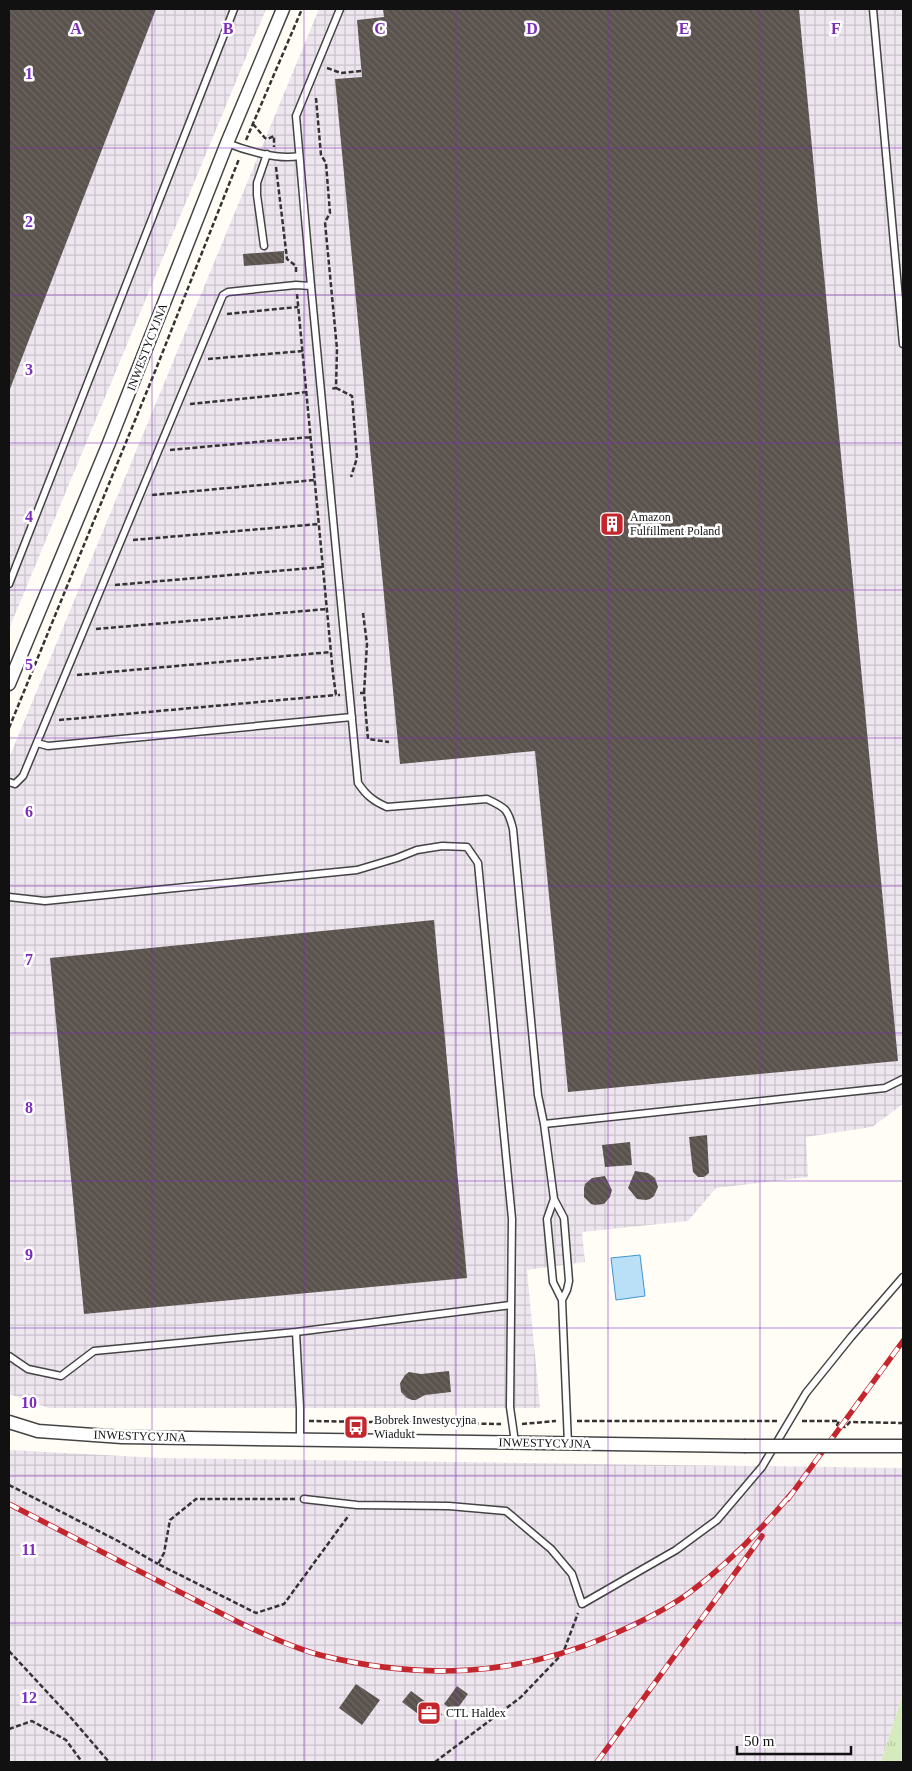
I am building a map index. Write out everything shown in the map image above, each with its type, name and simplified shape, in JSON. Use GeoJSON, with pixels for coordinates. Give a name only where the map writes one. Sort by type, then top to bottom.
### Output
{"type":"FeatureCollection","features":[{"type":"Feature","properties":{"kind":"street","name":"INWESTYCYJNA"},"geometry":{"type":"LineString","coordinates":[[9,684],[105,452],[227,143],[283,9]]}},
{"type":"Feature","properties":{"kind":"street","name":"INWESTYCYJNA"},"geometry":{"type":"LineString","coordinates":[[9,1422],[38,1431],[122,1437],[568,1444],[903,1446]]}},
{"type":"Feature","properties":{"kind":"lane"},"geometry":{"type":"LineString","coordinates":[[9,584],[234,9]]}},
{"type":"Feature","properties":{"kind":"lane"},"geometry":{"type":"LineString","coordinates":[[340,9],[296,116],[358,783],[373,801],[387,807],[487,799],[500,805],[509,813],[513,829],[538,1095],[544,1124],[554,1199],[564,1218],[570,1281],[562,1300]]}},
{"type":"Feature","properties":{"kind":"lane"},"geometry":{"type":"LineString","coordinates":[[873,9],[903,344]]}},
{"type":"Feature","properties":{"kind":"lane"},"geometry":{"type":"LineString","coordinates":[[227,143],[242,149],[290,158],[299,156]]}},
{"type":"Feature","properties":{"kind":"lane"},"geometry":{"type":"LineString","coordinates":[[264,246],[257,182],[268,154]]}},
{"type":"Feature","properties":{"kind":"lane"},"geometry":{"type":"LineString","coordinates":[[9,782],[15,784],[23,776],[223,295],[228,292],[296,285],[311,286]]}},
{"type":"Feature","properties":{"kind":"lane"},"geometry":{"type":"LineString","coordinates":[[37,743],[48,746],[352,718]]}},
{"type":"Feature","properties":{"kind":"lane"},"geometry":{"type":"LineString","coordinates":[[9,896],[45,901],[357,870],[398,858],[416,850],[442,846],[468,848],[478,863],[512,1219],[512,1424],[514,1442]]}},
{"type":"Feature","properties":{"kind":"lane"},"geometry":{"type":"LineString","coordinates":[[544,1124],[885,1088],[903,1079]]}},
{"type":"Feature","properties":{"kind":"lane"},"geometry":{"type":"LineString","coordinates":[[554,1199],[547,1219],[553,1282],[562,1300],[568,1444]]}},
{"type":"Feature","properties":{"kind":"lane"},"geometry":{"type":"LineString","coordinates":[[304,1499],[356,1505],[449,1506],[506,1511],[551,1549],[572,1574],[582,1604],[676,1550],[717,1520],[762,1468],[811,1386],[903,1277]]}},
{"type":"Feature","properties":{"kind":"lane"},"geometry":{"type":"LineString","coordinates":[[9,1356],[28,1369],[60,1376],[94,1351],[296,1332],[511,1305]]}},
{"type":"Feature","properties":{"kind":"lane"},"geometry":{"type":"LineString","coordinates":[[296,1332],[301,1420],[300,1440]]}},
{"type":"Feature","properties":{"kind":"path"},"geometry":{"type":"LineString","coordinates":[[9,728],[156,369],[242,149],[302,9]]}},
{"type":"Feature","properties":{"kind":"path"},"geometry":{"type":"LineString","coordinates":[[327,68],[341,73],[362,71]]}},
{"type":"Feature","properties":{"kind":"path"},"geometry":{"type":"LineString","coordinates":[[253,124],[265,138],[274,136],[287,259],[296,266],[298,307],[336,695]]}},
{"type":"Feature","properties":{"kind":"path"},"geometry":{"type":"LineString","coordinates":[[226,314],[298,307]]}},
{"type":"Feature","properties":{"kind":"path"},"geometry":{"type":"LineString","coordinates":[[208,359],[303,351]]}},
{"type":"Feature","properties":{"kind":"path"},"geometry":{"type":"LineString","coordinates":[[336,388],[352,396],[357,458],[351,477]]}},
{"type":"Feature","properties":{"kind":"path"},"geometry":{"type":"LineString","coordinates":[[170,450],[311,437]]}},
{"type":"Feature","properties":{"kind":"path"},"geometry":{"type":"LineString","coordinates":[[152,495],[315,480]]}},
{"type":"Feature","properties":{"kind":"path"},"geometry":{"type":"LineString","coordinates":[[133,540],[319,524]]}},
{"type":"Feature","properties":{"kind":"path"},"geometry":{"type":"LineString","coordinates":[[115,585],[323,567]]}},
{"type":"Feature","properties":{"kind":"path"},"geometry":{"type":"LineString","coordinates":[[96,629],[327,609]]}},
{"type":"Feature","properties":{"kind":"path"},"geometry":{"type":"LineString","coordinates":[[363,613],[367,644],[364,693],[368,739],[389,742]]}},
{"type":"Feature","properties":{"kind":"path"},"geometry":{"type":"LineString","coordinates":[[77,675],[331,652]]}},
{"type":"Feature","properties":{"kind":"path"},"geometry":{"type":"LineString","coordinates":[[58,720],[364,693]]}},
{"type":"Feature","properties":{"kind":"path"},"geometry":{"type":"LineString","coordinates":[[301,1420],[512,1424],[568,1421],[839,1421],[837,1425],[845,1427],[850,1422],[903,1423]]}},
{"type":"Feature","properties":{"kind":"path"},"geometry":{"type":"LineString","coordinates":[[9,1485],[118,1541],[158,1564],[256,1613],[284,1604],[356,1505]]}},
{"type":"Feature","properties":{"kind":"path"},"geometry":{"type":"LineString","coordinates":[[158,1564],[164,1554],[170,1520],[196,1499],[304,1499]]}},
{"type":"Feature","properties":{"kind":"path"},"geometry":{"type":"LineString","coordinates":[[435,1762],[521,1697],[563,1653],[582,1604]]}},
{"type":"Feature","properties":{"kind":"path"},"geometry":{"type":"LineString","coordinates":[[9,1651],[109,1762]]}},
{"type":"Feature","properties":{"kind":"path"},"geometry":{"type":"LineString","coordinates":[[9,1729],[32,1721],[66,1740],[82,1762]]}},
{"type":"Feature","properties":{"kind":"shaded area"},"geometry":{"type":"Polygon","coordinates":[[[9,9],[266,9],[9,629],[9,9]]]}},
{"type":"Feature","properties":{"kind":"shaded area"},"geometry":{"type":"Polygon","coordinates":[[[319,9],[903,9],[903,1104],[872,1127],[806,1137],[808,1177],[716,1188],[688,1221],[582,1232],[585,1262],[527,1270],[540,1408],[49,1408],[9,1394],[9,758],[319,9]]]}},
{"type":"Feature","properties":{"kind":"shaded area"},"geometry":{"type":"Polygon","coordinates":[[[9,1450],[160,1458],[903,1468],[903,1693],[881,1762],[9,1762],[9,1450]]]}},
{"type":"Feature","properties":{"kind":"green space"},"geometry":{"type":"Polygon","coordinates":[[[903,1693],[903,1762],[881,1762],[903,1693]]]}},
{"type":"Feature","properties":{"kind":"water"},"geometry":{"type":"Polygon","coordinates":[[[640,1255],[645,1296],[616,1300],[611,1258],[640,1255]]]}},
{"type":"Feature","properties":{"kind":"building"},"geometry":{"type":"Polygon","coordinates":[[[9,9],[156,9],[10,389],[9,389],[9,9]]]}},
{"type":"Feature","properties":{"kind":"building","name":"Amazon Fulfillment Poland"},"geometry":{"type":"Polygon","coordinates":[[[383,9],[799,9],[898,1061],[568,1092],[535,751],[400,764],[335,79],[362,77],[357,20],[384,17],[383,9]]]}},
{"type":"Feature","properties":{"kind":"building"},"geometry":{"type":"Polygon","coordinates":[[[284,251],[284,263],[244,266],[243,254],[284,251]]]}},
{"type":"Feature","properties":{"kind":"building"},"geometry":{"type":"Polygon","coordinates":[[[434,920],[467,1278],[84,1314],[50,958],[434,920]]]}},
{"type":"Feature","properties":{"kind":"building"},"geometry":{"type":"Polygon","coordinates":[[[707,1135],[709,1173],[704,1177],[698,1177],[693,1172],[689,1137],[707,1135]]]}},
{"type":"Feature","properties":{"kind":"building"},"geometry":{"type":"Polygon","coordinates":[[[630,1142],[632,1165],[605,1167],[602,1145],[630,1142]]]}},
{"type":"Feature","properties":{"kind":"building"},"geometry":{"type":"Polygon","coordinates":[[[635,1171],[648,1173],[655,1178],[658,1187],[654,1196],[650,1199],[637,1199],[628,1188],[635,1171]]]}},
{"type":"Feature","properties":{"kind":"building"},"geometry":{"type":"Polygon","coordinates":[[[605,1176],[612,1190],[610,1197],[604,1204],[591,1204],[584,1197],[585,1184],[592,1178],[605,1176]]]}},
{"type":"Feature","properties":{"kind":"building"},"geometry":{"type":"Polygon","coordinates":[[[449,1371],[451,1392],[425,1395],[412,1400],[401,1392],[400,1383],[409,1372],[421,1374],[449,1371]]]}},
{"type":"Feature","properties":{"kind":"building"},"geometry":{"type":"Polygon","coordinates":[[[356,1684],[380,1700],[362,1725],[339,1708],[356,1684]]]}},
{"type":"Feature","properties":{"kind":"building"},"geometry":{"type":"Polygon","coordinates":[[[457,1686],[468,1694],[455,1712],[444,1704],[457,1686]]]}},
{"type":"Feature","properties":{"kind":"building"},"geometry":{"type":"Polygon","coordinates":[[[411,1691],[442,1714],[433,1725],[402,1702],[411,1691]]]}},
{"type":"Feature","properties":{"kind":"railway"},"geometry":{"type":"LineString","coordinates":[[788,1499],[903,1341]]}},
{"type":"Feature","properties":{"kind":"railway"},"geometry":{"type":"LineString","coordinates":[[9,1504],[236,1621],[288,1644],[309,1652],[357,1663],[430,1671],[502,1667],[538,1660],[573,1650],[640,1622],[680,1600],[703,1582],[731,1558],[792,1493]]}},
{"type":"Feature","properties":{"kind":"railway"},"geometry":{"type":"LineString","coordinates":[[597,1762],[762,1536]]}},
{"type":"Feature","properties":{"kind":"place","name":"Amazon Fulfillment Poland"},"geometry":{"type":"Point","coordinates":[612,524]}},
{"type":"Feature","properties":{"kind":"place","name":"Bobrek Inwestycyjna Wiadukt"},"geometry":{"type":"Point","coordinates":[356,1427]}},
{"type":"Feature","properties":{"kind":"place","name":"CTL Haldex"},"geometry":{"type":"Point","coordinates":[429,1713]}}]}
